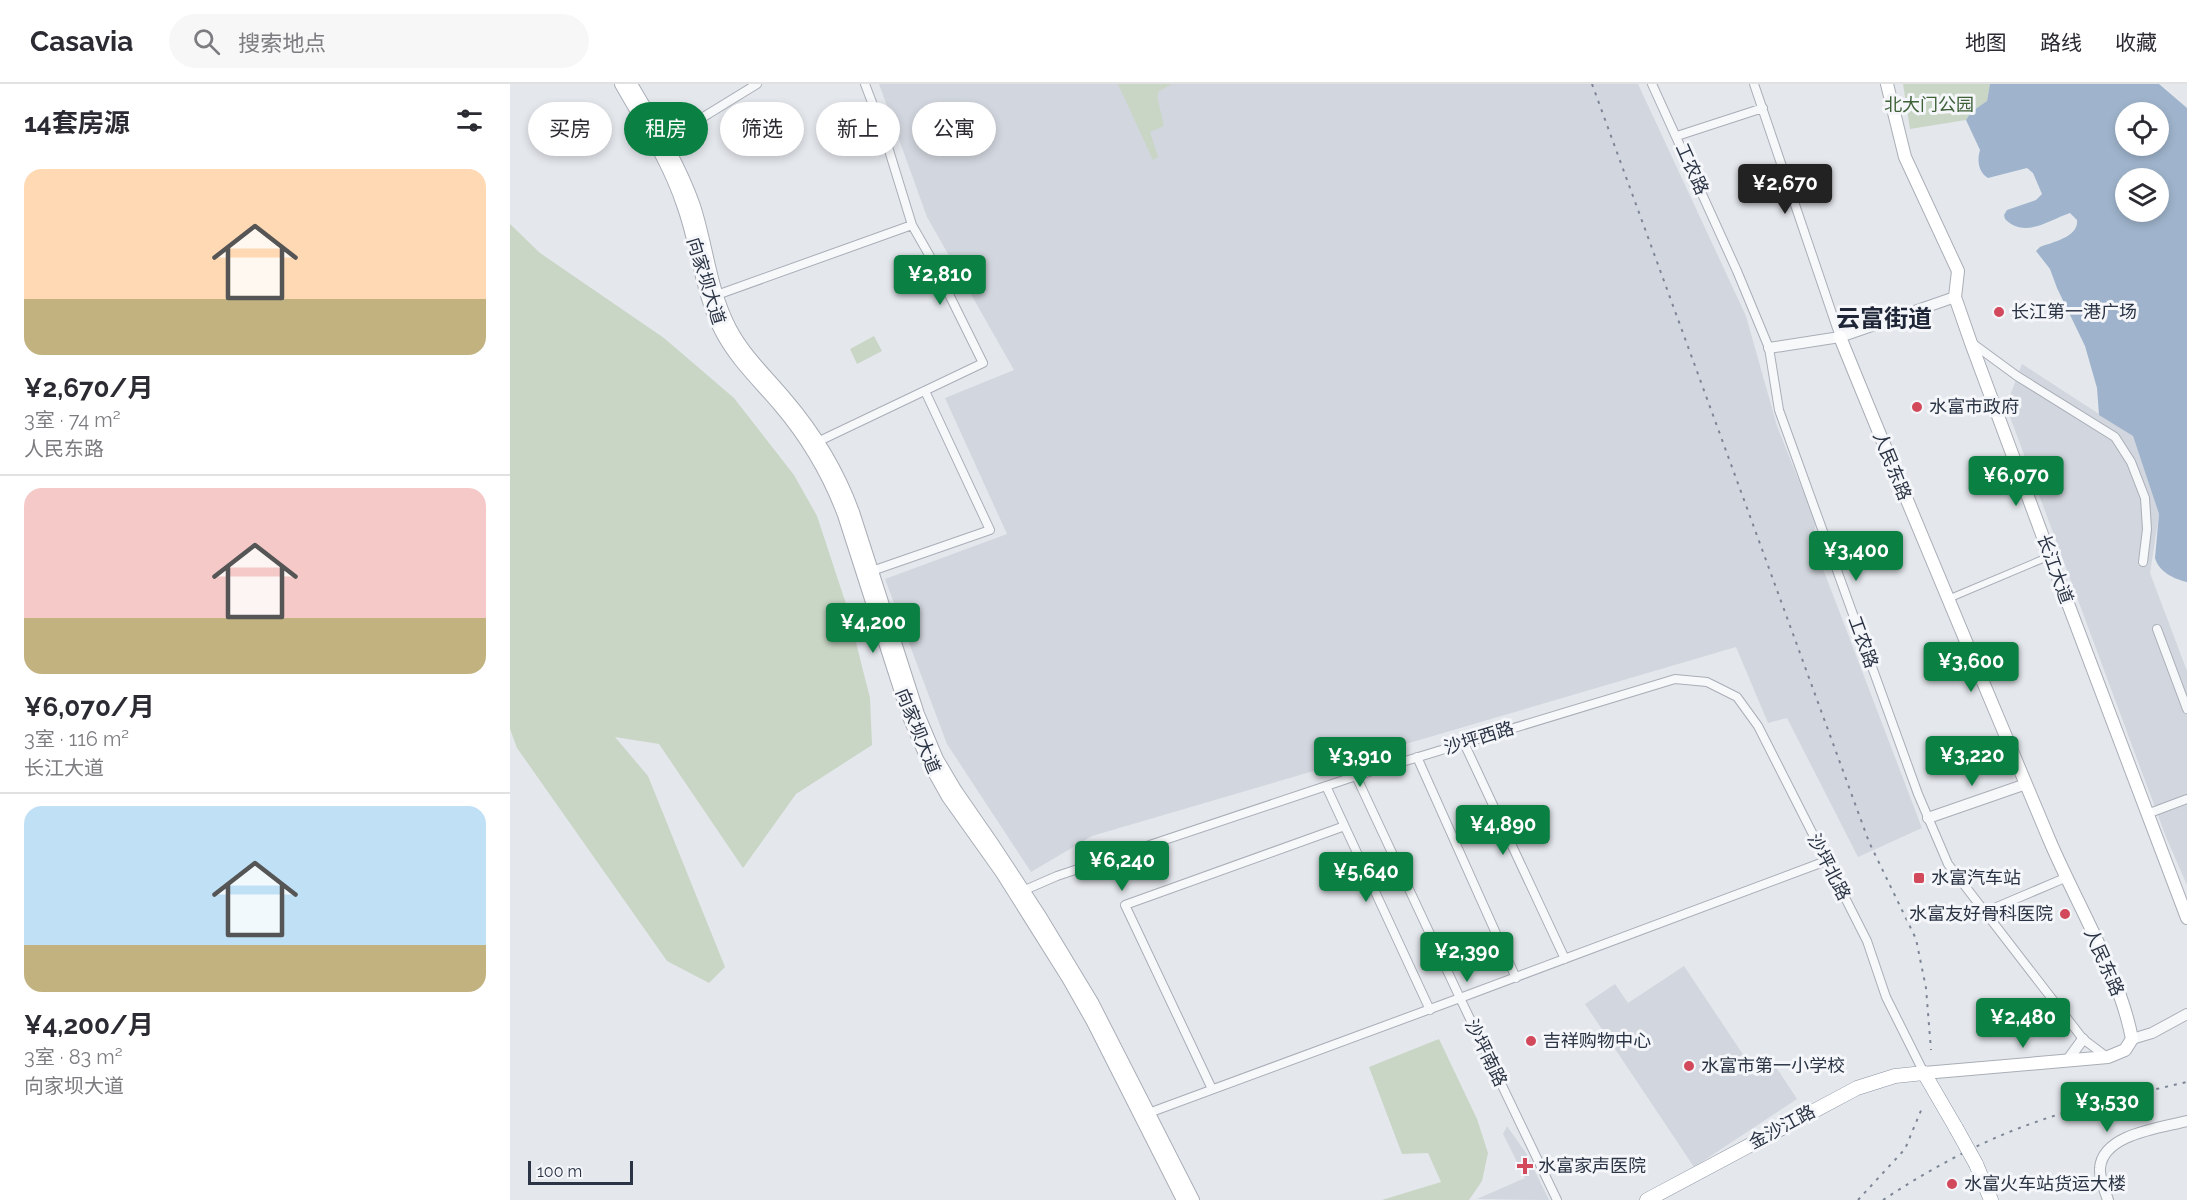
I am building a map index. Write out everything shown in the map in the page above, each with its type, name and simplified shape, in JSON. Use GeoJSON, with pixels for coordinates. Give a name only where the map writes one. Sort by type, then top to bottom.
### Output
{"type":"FeatureCollection","features":[{"type":"Feature","properties":{"kind":"highway"},"geometry":{"type":"LineString","coordinates":[[1924,1073],[1976,1164],[1991,1200]]}},
{"type":"Feature","properties":{"kind":"highway","name":"金沙江路"},"geometry":{"type":"LineString","coordinates":[[1647,1200],[1857,1088],[1895,1076],[1924,1073]]}},
{"type":"Feature","properties":{"kind":"main road","name":"向家坝大道"},"geometry":{"type":"LineString","coordinates":[[621,84],[633,102]]}},
{"type":"Feature","properties":{"kind":"main road","name":"向家坝大道"},"geometry":{"type":"LineString","coordinates":[[631,84],[640,102]]}},
{"type":"Feature","properties":{"kind":"main road","name":"长江大道"},"geometry":{"type":"LineString","coordinates":[[1887,84],[1905,157],[1958,271],[1955,297],[1971,343],[2187,918]]}},
{"type":"Feature","properties":{"kind":"main road","name":"向家坝大道"},"geometry":{"type":"LineString","coordinates":[[668,156],[681,174],[693,203],[712,296],[743,349],[798,412],[848,498],[867,573],[933,751],[956,791],[1092,1002],[1183,1200]]}},
{"type":"Feature","properties":{"kind":"main road","name":"人民东路"},"geometry":{"type":"LineString","coordinates":[[1840,337],[1947,599],[2065,878],[2105,961],[2129,1020],[2132,1039]]}},
{"type":"Feature","properties":{"kind":"main road"},"geometry":{"type":"LineString","coordinates":[[1924,1073],[2108,1057],[2125,1050],[2132,1039]]}},
{"type":"Feature","properties":{"kind":"main road","name":"向家坝大道"},"geometry":{"type":"LineString","coordinates":[[1144,1114],[1193,1200]]}},
{"type":"Feature","properties":{"kind":"street"},"geometry":{"type":"LineString","coordinates":[[708,114],[757,84]]}},
{"type":"Feature","properties":{"kind":"street"},"geometry":{"type":"LineString","coordinates":[[814,443],[983,363],[912,225],[884,134],[865,84]]}},
{"type":"Feature","properties":{"kind":"street","name":"工农路"},"geometry":{"type":"LineString","coordinates":[[1652,84],[1737,271],[1769,348],[1779,410],[1928,818],[1948,864],[2083,1040],[2108,1057]]}},
{"type":"Feature","properties":{"kind":"street","name":"人民东路"},"geometry":{"type":"LineString","coordinates":[[1754,84],[1840,337]]}},
{"type":"Feature","properties":{"kind":"street"},"geometry":{"type":"LineString","coordinates":[[1677,136],[1763,108]]}},
{"type":"Feature","properties":{"kind":"street"},"geometry":{"type":"LineString","coordinates":[[712,296],[912,225]]}},
{"type":"Feature","properties":{"kind":"street"},"geometry":{"type":"LineString","coordinates":[[1769,348],[1840,337],[1955,297]]}},
{"type":"Feature","properties":{"kind":"street"},"geometry":{"type":"LineString","coordinates":[[1971,343],[2017,376],[2115,437],[2131,462],[2145,498],[2147,529],[2143,562]]}},
{"type":"Feature","properties":{"kind":"street"},"geometry":{"type":"LineString","coordinates":[[867,573],[990,530],[925,390]]}},
{"type":"Feature","properties":{"kind":"street"},"geometry":{"type":"LineString","coordinates":[[1947,599],[2050,556]]}},
{"type":"Feature","properties":{"kind":"street"},"geometry":{"type":"LineString","coordinates":[[2157,629],[2187,709]]}},
{"type":"Feature","properties":{"kind":"street","name":"沙坪西路"},"geometry":{"type":"LineString","coordinates":[[1020,892],[1068,872],[1417,757],[1675,679],[1707,682]]}},
{"type":"Feature","properties":{"kind":"street","name":"沙坪北路"},"geometry":{"type":"LineString","coordinates":[[1707,682],[1737,697],[1758,726],[1867,941],[1886,997],[1924,1073]]}},
{"type":"Feature","properties":{"kind":"street"},"geometry":{"type":"LineString","coordinates":[[1464,743],[1565,959]]}},
{"type":"Feature","properties":{"kind":"street"},"geometry":{"type":"LineString","coordinates":[[1417,757],[1516,978]]}},
{"type":"Feature","properties":{"kind":"street","name":"沙坪南路"},"geometry":{"type":"LineString","coordinates":[[1356,776],[1557,1200]]}},
{"type":"Feature","properties":{"kind":"street"},"geometry":{"type":"LineString","coordinates":[[1928,818],[2026,784]]}},
{"type":"Feature","properties":{"kind":"street"},"geometry":{"type":"LineString","coordinates":[[1326,786],[1430,1010]]}},
{"type":"Feature","properties":{"kind":"street"},"geometry":{"type":"LineString","coordinates":[[2147,814],[2187,799]]}},
{"type":"Feature","properties":{"kind":"street"},"geometry":{"type":"LineString","coordinates":[[1212,1089],[1125,905],[1342,827]]}},
{"type":"Feature","properties":{"kind":"street"},"geometry":{"type":"LineString","coordinates":[[1144,1114],[1460,999],[1826,861]]}},
{"type":"Feature","properties":{"kind":"street"},"geometry":{"type":"LineString","coordinates":[[1985,912],[2065,878]]}},
{"type":"Feature","properties":{"kind":"street"},"geometry":{"type":"LineString","coordinates":[[2132,1039],[2152,1033],[2187,1014]]}},
{"type":"Feature","properties":{"kind":"street"},"geometry":{"type":"LineString","coordinates":[[2067,1060],[2083,1040]]}},
{"type":"Feature","properties":{"kind":"street"},"geometry":{"type":"LineString","coordinates":[[2108,1200],[2100,1169],[2105,1152],[2126,1137],[2187,1121]]}},
{"type":"Feature","properties":{"kind":"shaded area"},"geometry":{"type":"Polygon","coordinates":[[[879,84],[1638,84],[1746,316],[1777,426],[1816,524],[1812,540],[1922,828],[1858,857],[1787,718],[1768,723],[1736,647],[1092,836],[1031,872],[947,744],[885,579],[1007,534],[945,398],[1014,370],[927,217],[900,142],[900,102],[885,102],[879,84]]]}},
{"type":"Feature","properties":{"kind":"shaded area"},"geometry":{"type":"Polygon","coordinates":[[[2022,364],[2133,436],[2159,514],[2150,573],[2187,671],[2187,885],[2166,837],[2006,406],[2022,364]]]}},
{"type":"Feature","properties":{"kind":"shaded area","name":"水富市第一小学校"},"geometry":{"type":"Polygon","coordinates":[[[1684,966],[1754,1071],[1772,1061],[1797,1099],[1694,1167],[1585,1004],[1615,984],[1628,1003],[1684,966]]]}},
{"type":"Feature","properties":{"kind":"shaded area","name":"水富家声医院"},"geometry":{"type":"Polygon","coordinates":[[[1507,1126],[1526,1153],[1549,1200],[1477,1199],[1525,1178],[1503,1134],[1507,1126]]]}},
{"type":"Feature","properties":{"kind":"green space"},"geometry":{"type":"Polygon","coordinates":[[[1118,84],[1172,84],[1158,92],[1164,126],[1150,132],[1158,157],[1153,160],[1118,84]]]}},
{"type":"Feature","properties":{"kind":"green space","name":"北大门公园"},"geometry":{"type":"Polygon","coordinates":[[[1903,84],[1990,84],[1987,101],[1971,112],[1966,120],[1910,129],[1903,84]]]}},
{"type":"Feature","properties":{"kind":"green space"},"geometry":{"type":"Polygon","coordinates":[[[510,224],[540,253],[664,338],[734,398],[794,475],[817,516],[847,607],[870,698],[872,745],[796,794],[743,868],[659,744],[615,737],[648,776],[725,967],[709,983],[667,961],[517,748],[510,729],[510,224]]]}},
{"type":"Feature","properties":{"kind":"green space"},"geometry":{"type":"Polygon","coordinates":[[[874,336],[882,351],[857,364],[850,349],[874,336]]]}},
{"type":"Feature","properties":{"kind":"green space"},"geometry":{"type":"Polygon","coordinates":[[[1439,1039],[1477,1119],[1488,1153],[1482,1181],[1469,1200],[1382,1200],[1441,1182],[1428,1153],[1402,1154],[1369,1067],[1439,1039]]]}},
{"type":"Feature","properties":{"kind":"water"},"geometry":{"type":"Polygon","coordinates":[[[1990,84],[2159,84],[2187,108],[2187,582],[2168,574],[2157,563],[2155,558],[2159,514],[2133,436],[2099,415],[2097,388],[2085,346],[2050,269],[2036,251],[2040,247],[2070,235],[2077,226],[2077,220],[2070,213],[2029,228],[2013,225],[2005,219],[2004,215],[2007,210],[2036,200],[2042,194],[2033,173],[2027,168],[1988,178],[1982,172],[1979,162],[1980,150],[1966,120],[1971,112],[1987,101],[1990,84]]]}},
{"type":"Feature","properties":{"kind":"railway"},"geometry":{"type":"LineString","coordinates":[[1592,84],[1869,842],[1916,939],[1926,988],[1931,1050]]}},
{"type":"Feature","properties":{"kind":"railway"},"geometry":{"type":"LineString","coordinates":[[1883,1200],[1955,1157],[2013,1130],[2090,1105],[2187,1082]]}},
{"type":"Feature","properties":{"kind":"railway"},"geometry":{"type":"LineString","coordinates":[[1858,1200],[1905,1149],[1922,1108]]}},
{"type":"Feature","properties":{"kind":"place","name":"长江第一港广场"},"geometry":{"type":"Point","coordinates":[1999,312]}},
{"type":"Feature","properties":{"kind":"place","name":"水富市政府"},"geometry":{"type":"Point","coordinates":[1917,407]}},
{"type":"Feature","properties":{"kind":"place","name":"水富汽车站"},"geometry":{"type":"Point","coordinates":[1919,878]}},
{"type":"Feature","properties":{"kind":"place","name":"水富友好骨科医院"},"geometry":{"type":"Point","coordinates":[2065,914]}},
{"type":"Feature","properties":{"kind":"place","name":"吉祥购物中心"},"geometry":{"type":"Point","coordinates":[1531,1041]}},
{"type":"Feature","properties":{"kind":"place","name":"水富市第一小学校"},"geometry":{"type":"Point","coordinates":[1689,1066]}},
{"type":"Feature","properties":{"kind":"place","name":"水富家声医院"},"geometry":{"type":"Point","coordinates":[1525,1166]}},
{"type":"Feature","properties":{"kind":"place","name":"水富火车站货运大楼"},"geometry":{"type":"Point","coordinates":[1952,1184]}},
{"type":"Feature","properties":{"kind":"district","name":"云富街道"},"geometry":{"type":"Point","coordinates":[1884,319]}}]}
